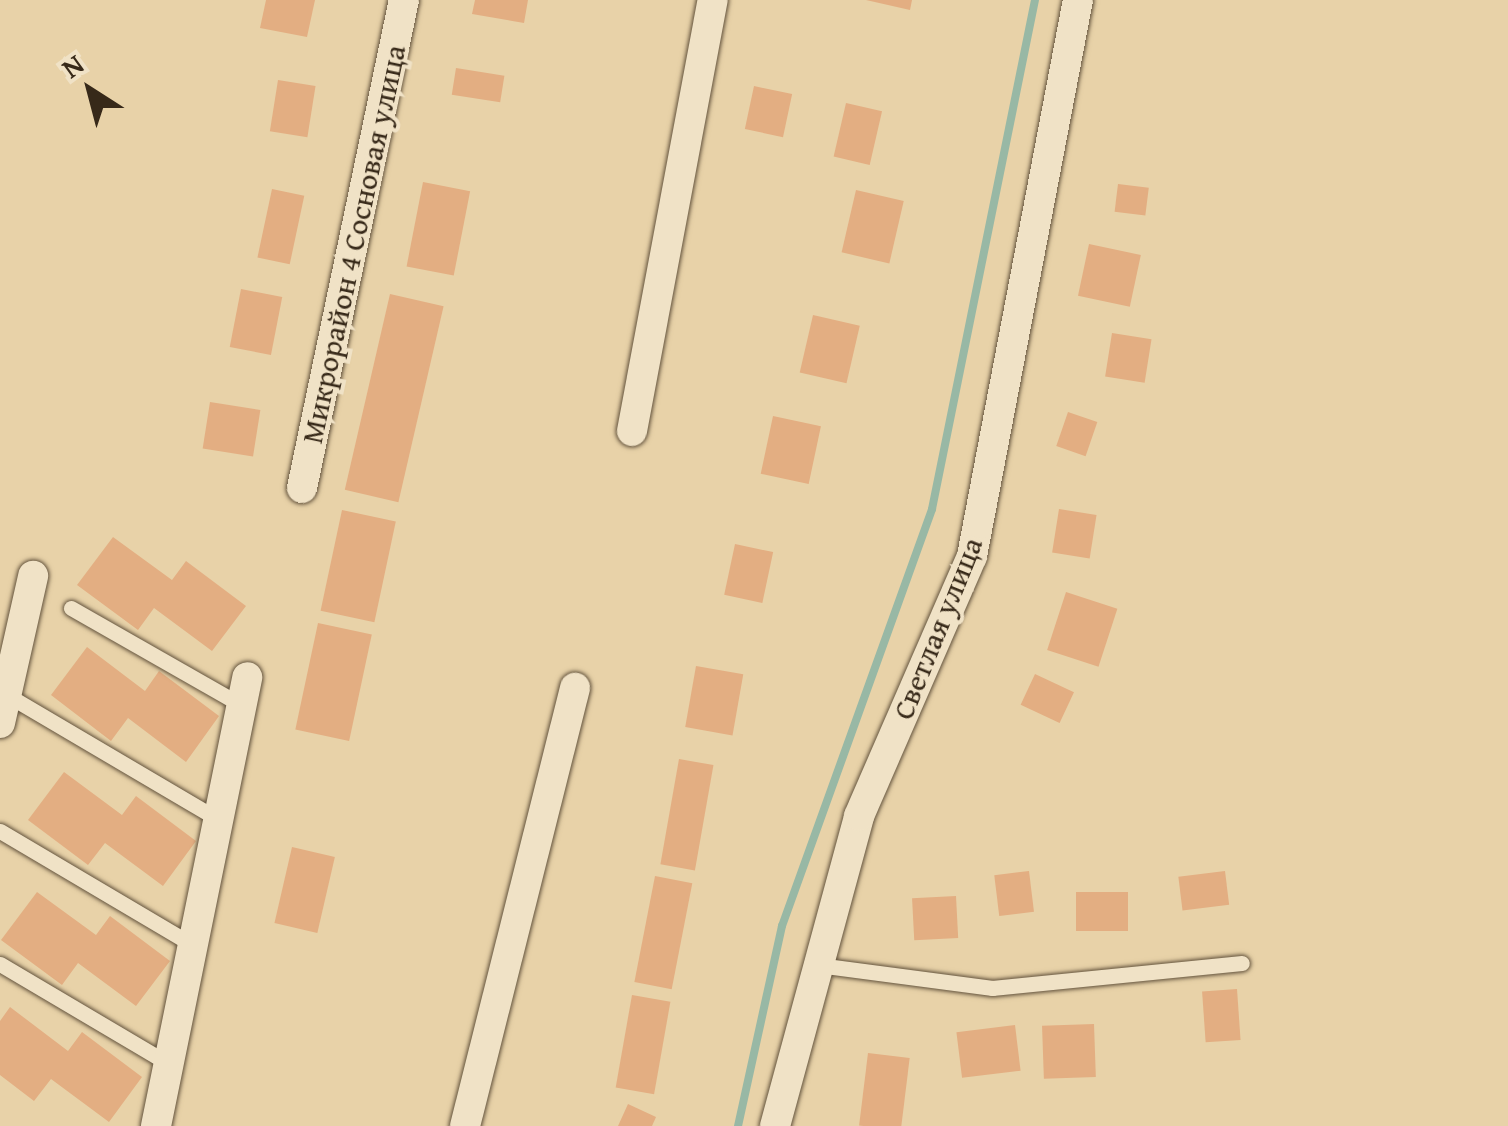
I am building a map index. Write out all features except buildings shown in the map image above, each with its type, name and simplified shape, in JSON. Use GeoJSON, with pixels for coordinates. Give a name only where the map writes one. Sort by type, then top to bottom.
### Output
{"type":"FeatureCollection","features":[{"type":"Feature","properties":{"kind":"street","name":"Микрорайон 4 Сосновая улица"},"geometry":{"type":"LineString","coordinates":[[302,488],[404,0]]}},
{"type":"Feature","properties":{"kind":"street"},"geometry":{"type":"LineString","coordinates":[[632,431],[714,0]]}},
{"type":"Feature","properties":{"kind":"street","name":"Светлая улица"},"geometry":{"type":"LineString","coordinates":[[775,1126],[859,816],[972,556],[1078,0]]}},
{"type":"Feature","properties":{"kind":"street"},"geometry":{"type":"LineString","coordinates":[[2,702],[33,576]]}},
{"type":"Feature","properties":{"kind":"street"},"geometry":{"type":"LineString","coordinates":[[464,1126],[574,688]]}},
{"type":"Feature","properties":{"kind":"street"},"geometry":{"type":"LineString","coordinates":[[156,1126],[244,691]]}},
{"type":"Feature","properties":{"kind":"lane"},"geometry":{"type":"LineString","coordinates":[[70,608],[244,691]]}},
{"type":"Feature","properties":{"kind":"lane"},"geometry":{"type":"LineString","coordinates":[[2,702],[218,819]]}},
{"type":"Feature","properties":{"kind":"lane"},"geometry":{"type":"LineString","coordinates":[[0,831],[193,945]]}},
{"type":"Feature","properties":{"kind":"lane"},"geometry":{"type":"LineString","coordinates":[[818,965],[992,988],[1242,963]]}},
{"type":"Feature","properties":{"kind":"lane"},"geometry":{"type":"LineString","coordinates":[[0,964],[169,1064]]}},
{"type":"Feature","properties":{"kind":"waterway"},"geometry":{"type":"LineString","coordinates":[[738,1126],[782,926],[932,509],[1035,0]]}}]}
